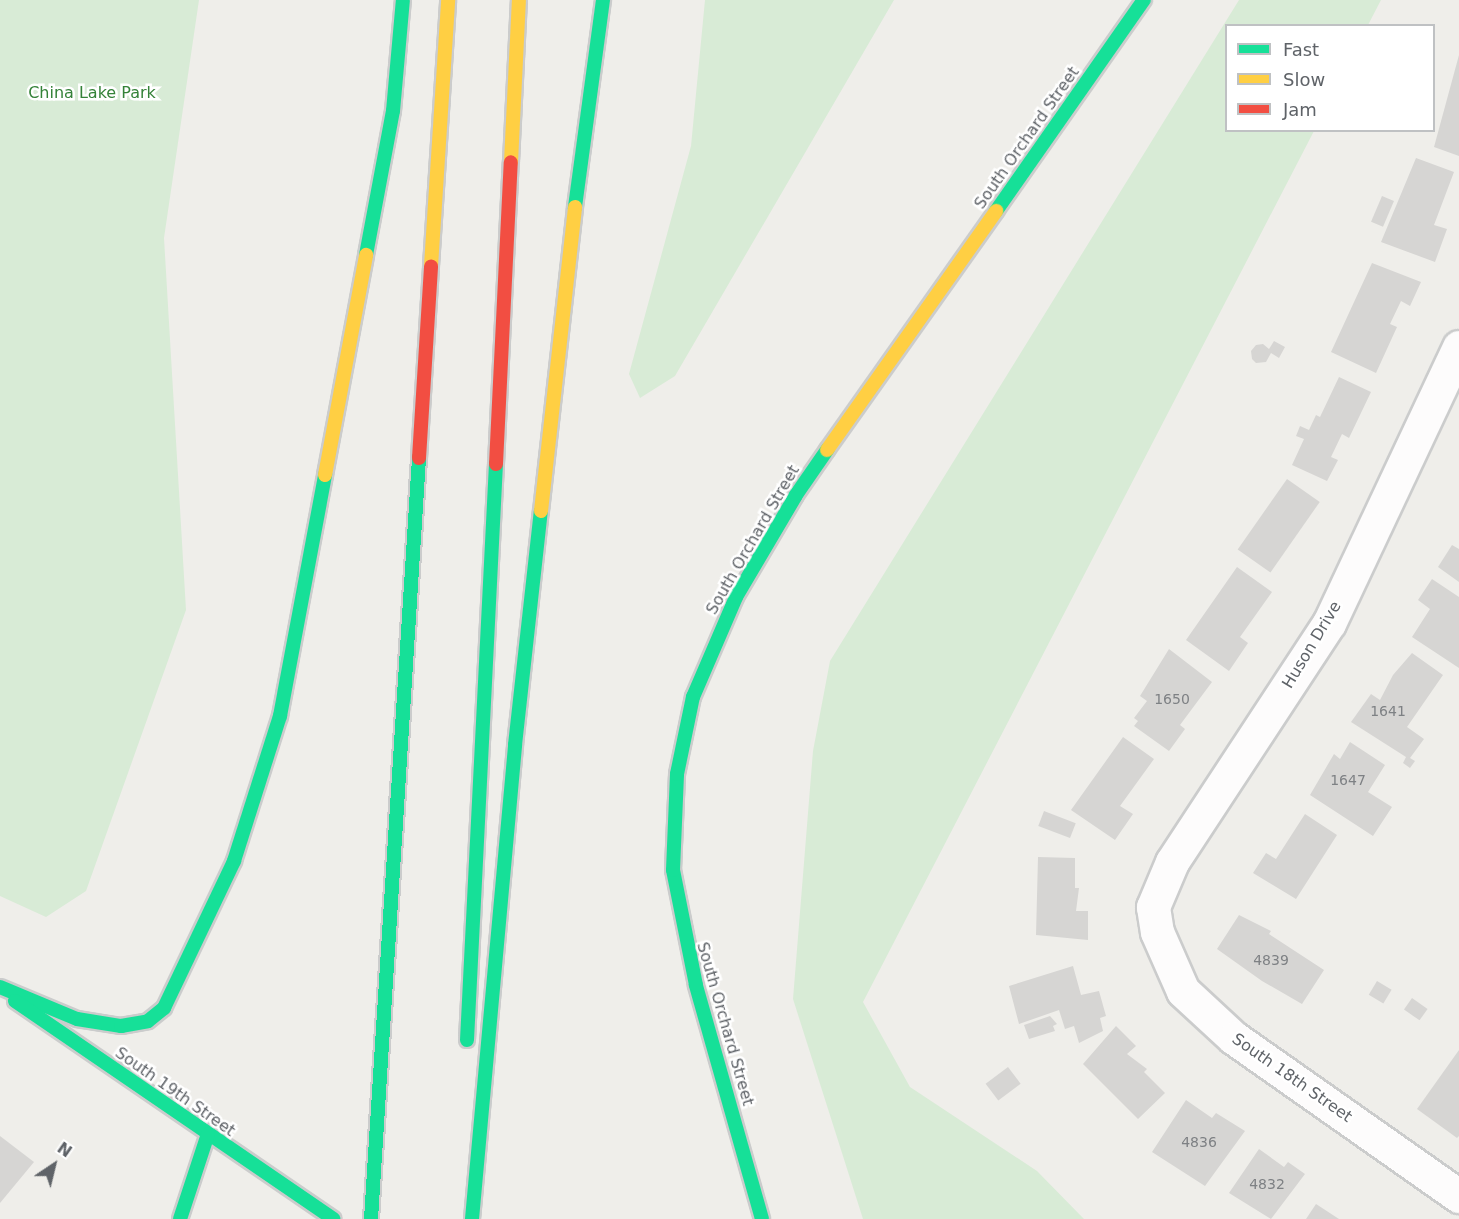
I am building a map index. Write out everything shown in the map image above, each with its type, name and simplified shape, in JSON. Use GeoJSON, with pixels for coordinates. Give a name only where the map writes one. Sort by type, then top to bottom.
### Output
{"type":"FeatureCollection","features":[{"type":"Feature","properties":{"kind":"main road"},"geometry":{"type":"LineString","coordinates":[[0,989],[77,1019],[121,1026],[148,1021],[164,1008],[176,988],[234,861],[280,716],[393,111],[403,0]]}},
{"type":"Feature","properties":{"kind":"main road"},"geometry":{"type":"LineString","coordinates":[[372,1219],[381,1108],[448,0]]}},
{"type":"Feature","properties":{"kind":"main road"},"geometry":{"type":"LineString","coordinates":[[466,1054],[519,0]]}},
{"type":"Feature","properties":{"kind":"main road"},"geometry":{"type":"LineString","coordinates":[[472,1219],[514,745],[588,93],[603,0]]}},
{"type":"Feature","properties":{"kind":"main road","name":"South Orchard Street"},"geometry":{"type":"LineString","coordinates":[[762,1219],[696,985],[673,870],[677,774],[693,697],[736,597],[796,495],[1144,0]]}},
{"type":"Feature","properties":{"kind":"main road","name":"South 19th Street"},"geometry":{"type":"LineString","coordinates":[[0,989],[333,1219]]}},
{"type":"Feature","properties":{"kind":"main road"},"geometry":{"type":"LineString","coordinates":[[379,1219],[381,1108]]}},
{"type":"Feature","properties":{"kind":"main road"},"geometry":{"type":"LineString","coordinates":[[180,1219],[208,1134]]}},
{"type":"Feature","properties":{"kind":"main road"},"geometry":{"type":"LineString","coordinates":[[460,1219],[462,1160]]}},
{"type":"Feature","properties":{"kind":"street","name":"Huson Drive"},"geometry":{"type":"LineString","coordinates":[[1157,932],[1153,908],[1172,862],[1329,623],[1459,347]]}},
{"type":"Feature","properties":{"kind":"street","name":"South 18th Street"},"geometry":{"type":"LineString","coordinates":[[1157,932],[1183,992],[1234,1038],[1459,1196]]}},
{"type":"Feature","properties":{"kind":"green space","name":"China Lake Park"},"geometry":{"type":"Polygon","coordinates":[[[0,0],[199,0],[164,238],[186,610],[86,891],[46,917],[0,896],[0,0]]]}},
{"type":"Feature","properties":{"kind":"green space"},"geometry":{"type":"Polygon","coordinates":[[[705,0],[894,0],[675,376],[640,398],[629,374],[691,146],[705,0]]]}},
{"type":"Feature","properties":{"kind":"green space"},"geometry":{"type":"Polygon","coordinates":[[[1239,0],[1381,0],[1369,24],[1225,24],[1225,132],[1313,132],[863,1002],[910,1087],[1037,1171],[1084,1219],[863,1219],[793,999],[813,751],[830,661],[1239,0]]]}},
{"type":"Feature","properties":{"kind":"building"},"geometry":{"type":"Polygon","coordinates":[[[1459,55],[1459,156],[1434,147],[1459,55]]]}},
{"type":"Feature","properties":{"kind":"building"},"geometry":{"type":"Polygon","coordinates":[[[1416,158],[1454,172],[1434,225],[1447,229],[1435,262],[1381,242],[1416,158]]]}},
{"type":"Feature","properties":{"kind":"building"},"geometry":{"type":"Polygon","coordinates":[[[1382,196],[1394,201],[1383,227],[1371,222],[1382,196]]]}},
{"type":"Feature","properties":{"kind":"building"},"geometry":{"type":"Polygon","coordinates":[[[1372,263],[1421,282],[1410,306],[1401,301],[1390,324],[1397,327],[1376,373],[1331,352],[1372,263]]]}},
{"type":"Feature","properties":{"kind":"building"},"geometry":{"type":"Polygon","coordinates":[[[1274,341],[1285,347],[1279,358],[1271,353],[1266,362],[1256,363],[1252,359],[1251,351],[1256,345],[1263,344],[1269,349],[1274,341]]]}},
{"type":"Feature","properties":{"kind":"building"},"geometry":{"type":"Polygon","coordinates":[[[1339,377],[1371,392],[1349,438],[1342,434],[1331,457],[1338,460],[1327,481],[1292,465],[1304,439],[1296,436],[1300,426],[1309,430],[1316,415],[1320,417],[1339,377]]]}},
{"type":"Feature","properties":{"kind":"building"},"geometry":{"type":"Polygon","coordinates":[[[1287,479],[1320,502],[1270,572],[1238,549],[1287,479]]]}},
{"type":"Feature","properties":{"kind":"building"},"geometry":{"type":"Polygon","coordinates":[[[1452,545],[1459,549],[1459,582],[1438,567],[1452,545]]]}},
{"type":"Feature","properties":{"kind":"building"},"geometry":{"type":"Polygon","coordinates":[[[1237,567],[1272,592],[1240,637],[1248,643],[1229,671],[1186,640],[1237,567]]]}},
{"type":"Feature","properties":{"kind":"building"},"geometry":{"type":"Polygon","coordinates":[[[1432,579],[1459,597],[1459,668],[1412,637],[1430,609],[1418,600],[1432,579]]]}},
{"type":"Feature","properties":{"kind":"building"},"geometry":{"type":"Polygon","coordinates":[[[1169,649],[1212,682],[1180,725],[1185,729],[1169,751],[1134,726],[1138,721],[1134,718],[1147,701],[1140,696],[1169,649]]]}},
{"type":"Feature","properties":{"kind":"building"},"geometry":{"type":"Polygon","coordinates":[[[1412,653],[1443,675],[1407,727],[1424,739],[1410,758],[1415,761],[1410,768],[1403,763],[1406,757],[1351,722],[1371,694],[1380,700],[1393,675],[1412,653]]]}},
{"type":"Feature","properties":{"kind":"building"},"geometry":{"type":"Polygon","coordinates":[[[1123,737],[1154,759],[1120,806],[1133,814],[1115,840],[1071,810],[1123,737]]]}},
{"type":"Feature","properties":{"kind":"building"},"geometry":{"type":"Polygon","coordinates":[[[1350,742],[1385,765],[1368,792],[1392,807],[1373,836],[1310,795],[1334,754],[1340,759],[1350,742]]]}},
{"type":"Feature","properties":{"kind":"building"},"geometry":{"type":"Polygon","coordinates":[[[1044,811],[1076,823],[1070,838],[1038,826],[1044,811]]]}},
{"type":"Feature","properties":{"kind":"building"},"geometry":{"type":"Polygon","coordinates":[[[1305,814],[1337,835],[1296,899],[1253,873],[1266,853],[1276,859],[1305,814]]]}},
{"type":"Feature","properties":{"kind":"building"},"geometry":{"type":"Polygon","coordinates":[[[1038,857],[1075,858],[1075,888],[1079,888],[1076,911],[1088,911],[1088,940],[1036,935],[1038,857]]]}},
{"type":"Feature","properties":{"kind":"building"},"geometry":{"type":"Polygon","coordinates":[[[1239,915],[1271,931],[1269,934],[1324,970],[1302,1004],[1262,981],[1217,949],[1239,915]]]}},
{"type":"Feature","properties":{"kind":"building"},"geometry":{"type":"Polygon","coordinates":[[[1073,966],[1081,995],[1099,991],[1106,1016],[1100,1018],[1103,1031],[1079,1043],[1074,1026],[1065,1029],[1059,1010],[1019,1024],[1009,986],[1073,966]]]}},
{"type":"Feature","properties":{"kind":"building"},"geometry":{"type":"Polygon","coordinates":[[[1377,981],[1392,990],[1383,1003],[1369,995],[1377,981]]]}},
{"type":"Feature","properties":{"kind":"building"},"geometry":{"type":"Polygon","coordinates":[[[1412,998],[1428,1009],[1420,1020],[1404,1009],[1412,998]]]}},
{"type":"Feature","properties":{"kind":"building"},"geometry":{"type":"Polygon","coordinates":[[[1050,1016],[1057,1024],[1053,1026],[1055,1031],[1029,1039],[1024,1025],[1050,1016]]]}},
{"type":"Feature","properties":{"kind":"building"},"geometry":{"type":"Polygon","coordinates":[[[1116,1026],[1136,1046],[1127,1054],[1147,1069],[1144,1072],[1165,1093],[1138,1119],[1083,1064],[1116,1026]]]}},
{"type":"Feature","properties":{"kind":"building"},"geometry":{"type":"Polygon","coordinates":[[[1459,1050],[1459,1136],[1457,1138],[1417,1109],[1459,1050]]]}},
{"type":"Feature","properties":{"kind":"building"},"geometry":{"type":"Polygon","coordinates":[[[1008,1067],[1021,1084],[998,1101],[986,1084],[1008,1067]]]}},
{"type":"Feature","properties":{"kind":"building"},"geometry":{"type":"Polygon","coordinates":[[[1186,1100],[1212,1118],[1216,1113],[1245,1131],[1205,1186],[1152,1152],[1186,1100]]]}},
{"type":"Feature","properties":{"kind":"building"},"geometry":{"type":"Polygon","coordinates":[[[0,1136],[34,1162],[0,1203],[0,1136]]]}},
{"type":"Feature","properties":{"kind":"building"},"geometry":{"type":"Polygon","coordinates":[[[1259,1149],[1284,1167],[1288,1162],[1305,1174],[1271,1219],[1229,1193],[1259,1149]]]}},
{"type":"Feature","properties":{"kind":"building"},"geometry":{"type":"Polygon","coordinates":[[[1316,1204],[1339,1219],[1306,1219],[1316,1204]]]}},
{"type":"Feature","properties":{"kind":"traffic: fast"},"geometry":{"type":"LineString","coordinates":[[366,255],[393,111],[403,0]]}},
{"type":"Feature","properties":{"kind":"traffic: fast"},"geometry":{"type":"LineString","coordinates":[[575,207],[603,0]]}},
{"type":"Feature","properties":{"kind":"traffic: fast"},"geometry":{"type":"LineString","coordinates":[[996,211],[1144,0]]}},
{"type":"Feature","properties":{"kind":"traffic: fast"},"geometry":{"type":"LineString","coordinates":[[762,1219],[696,985],[673,870],[677,774],[693,697],[736,597],[796,495],[827,450]]}},
{"type":"Feature","properties":{"kind":"traffic: fast"},"geometry":{"type":"LineString","coordinates":[[371,1219],[419,458]]}},
{"type":"Feature","properties":{"kind":"traffic: fast"},"geometry":{"type":"LineString","coordinates":[[467,1040],[496,464]]}},
{"type":"Feature","properties":{"kind":"traffic: fast"},"geometry":{"type":"LineString","coordinates":[[0,987],[77,1019],[121,1026],[148,1021],[164,1008],[234,861],[280,716],[325,475]]}},
{"type":"Feature","properties":{"kind":"traffic: fast"},"geometry":{"type":"LineString","coordinates":[[472,1219],[515,745],[541,511]]}},
{"type":"Feature","properties":{"kind":"traffic: fast"},"geometry":{"type":"LineString","coordinates":[[15,1001],[333,1219]]}},
{"type":"Feature","properties":{"kind":"traffic: fast"},"geometry":{"type":"LineString","coordinates":[[180,1219],[208,1134]]}},
{"type":"Feature","properties":{"kind":"traffic: slow"},"geometry":{"type":"LineString","coordinates":[[431,266],[448,0]]}},
{"type":"Feature","properties":{"kind":"traffic: slow"},"geometry":{"type":"LineString","coordinates":[[511,162],[519,0]]}},
{"type":"Feature","properties":{"kind":"traffic: slow"},"geometry":{"type":"LineString","coordinates":[[541,511],[575,207]]}},
{"type":"Feature","properties":{"kind":"traffic: slow"},"geometry":{"type":"LineString","coordinates":[[827,450],[996,211]]}},
{"type":"Feature","properties":{"kind":"traffic: slow"},"geometry":{"type":"LineString","coordinates":[[325,475],[366,255]]}},
{"type":"Feature","properties":{"kind":"traffic: jam"},"geometry":{"type":"LineString","coordinates":[[496,464],[511,162]]}},
{"type":"Feature","properties":{"kind":"traffic: jam"},"geometry":{"type":"LineString","coordinates":[[419,458],[431,266]]}}]}
